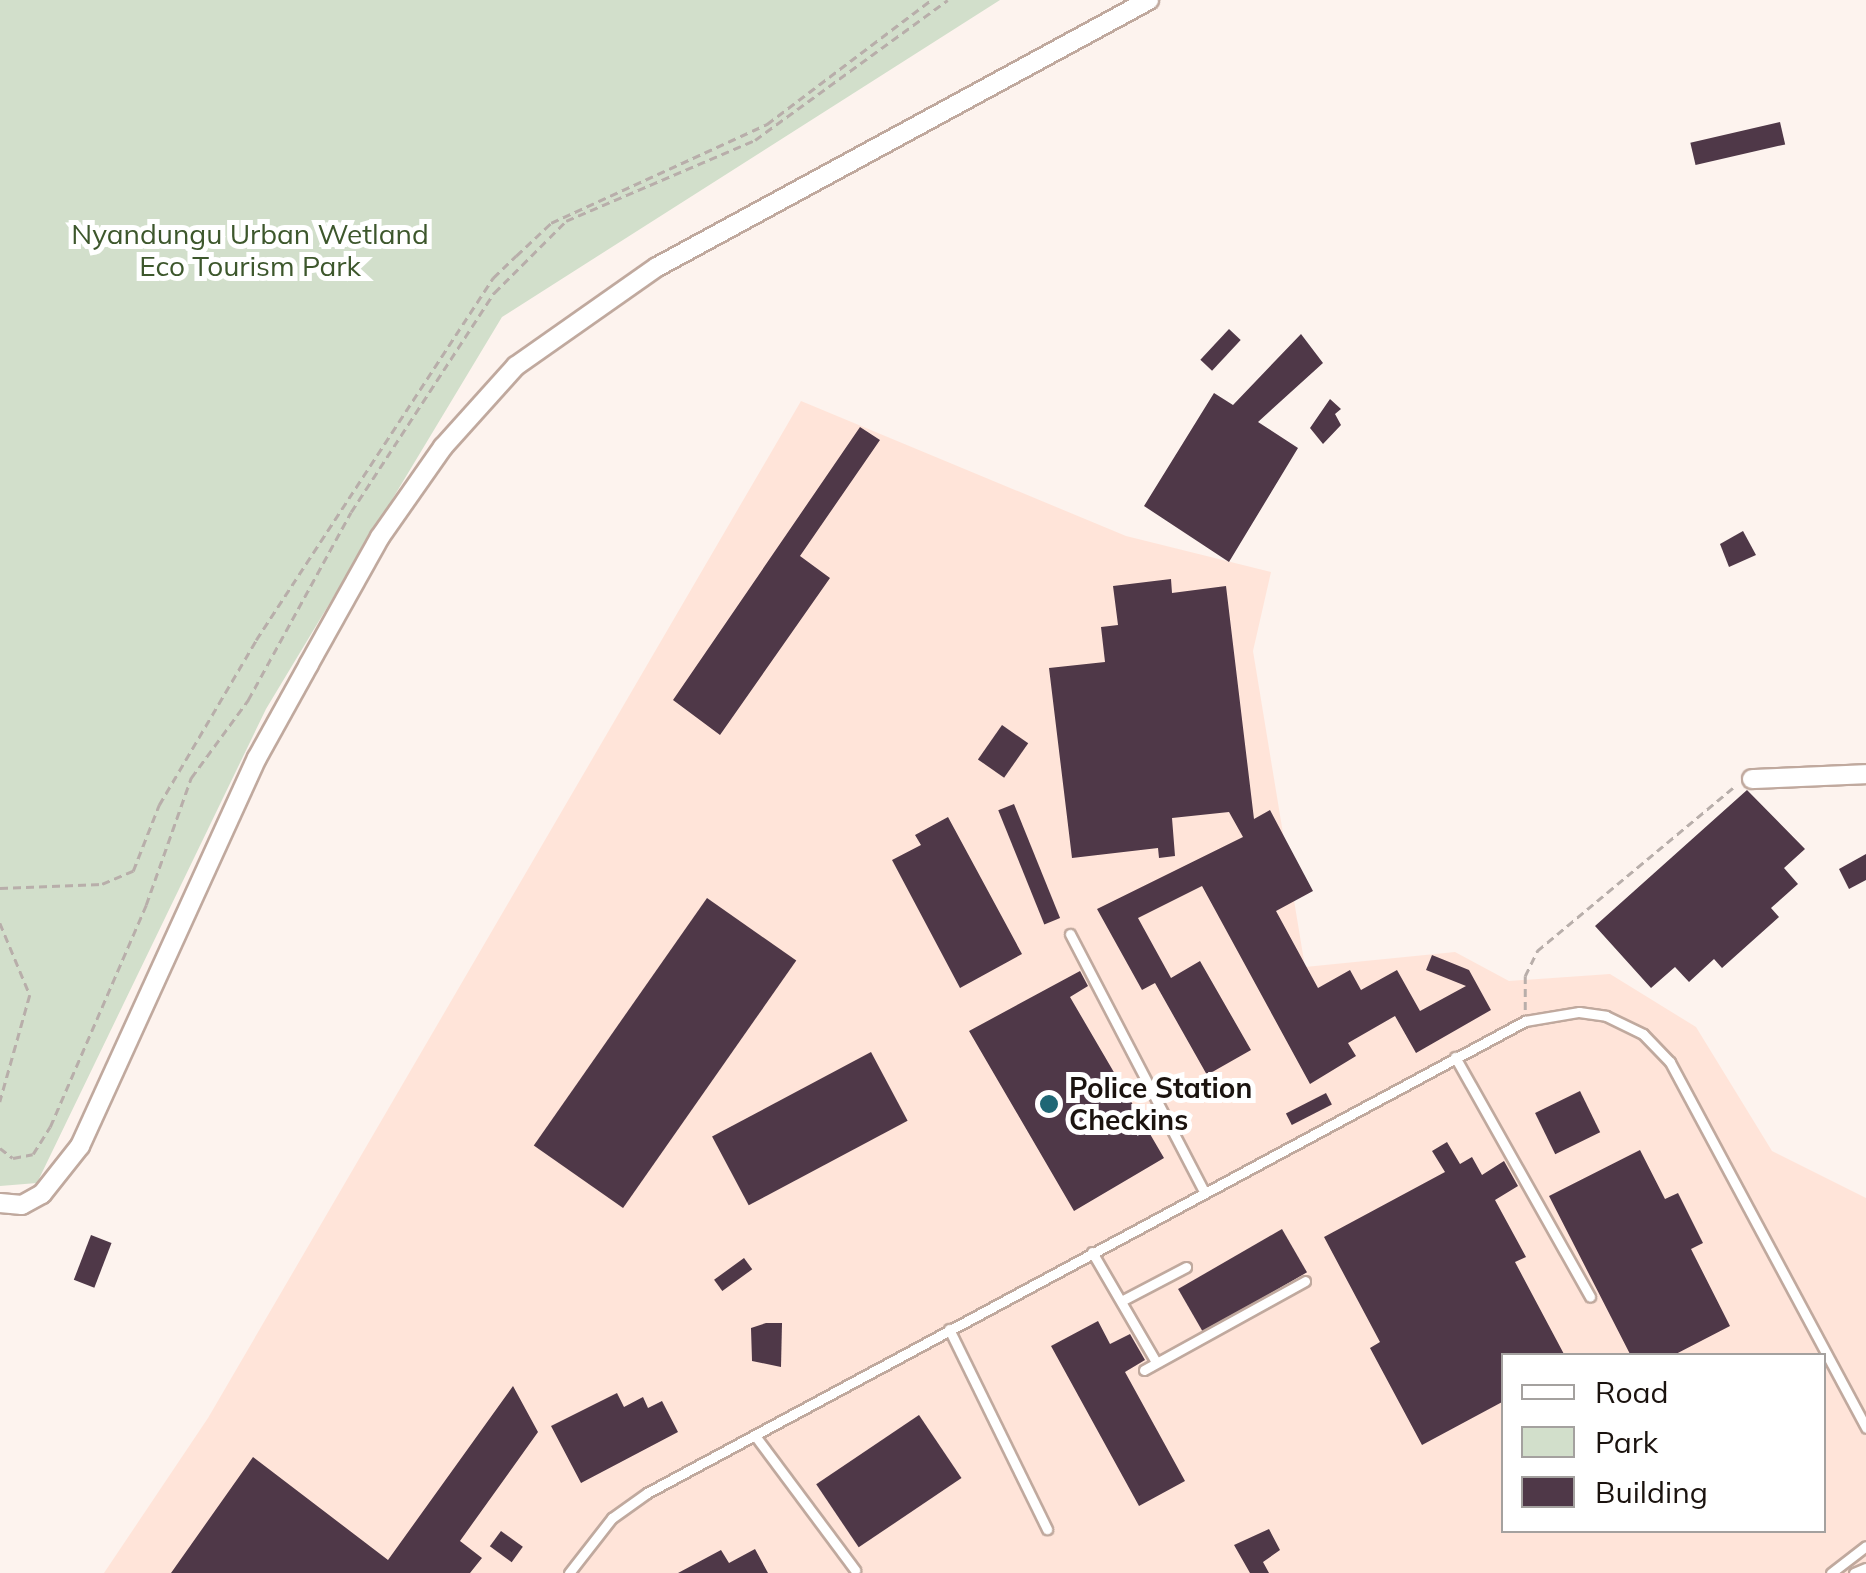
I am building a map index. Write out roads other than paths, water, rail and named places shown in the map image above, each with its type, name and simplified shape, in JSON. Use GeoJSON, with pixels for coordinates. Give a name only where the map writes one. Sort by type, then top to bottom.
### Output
{"type":"FeatureCollection","features":[{"type":"Feature","properties":{"kind":"street"},"geometry":{"type":"LineString","coordinates":[[0,1204],[22,1205],[42,1194],[80,1146],[257,758],[309,664],[422,477],[516,366],[657,266],[1148,0]]}},
{"type":"Feature","properties":{"kind":"street"},"geometry":{"type":"LineString","coordinates":[[1752,779],[1866,774]]}},
{"type":"Feature","properties":{"kind":"lane"},"geometry":{"type":"LineString","coordinates":[[1070,934],[1204,1191]]}},
{"type":"Feature","properties":{"kind":"lane"},"geometry":{"type":"LineString","coordinates":[[568,1573],[612,1518],[949,1328],[1525,1021],[1579,1012],[1606,1016],[1643,1034],[1670,1062],[1862,1408],[1866,1428]]}},
{"type":"Feature","properties":{"kind":"lane"},"geometry":{"type":"LineString","coordinates":[[1455,1058],[1590,1297]]}},
{"type":"Feature","properties":{"kind":"lane"},"geometry":{"type":"LineString","coordinates":[[1092,1252],[1125,1298],[1156,1362]]}},
{"type":"Feature","properties":{"kind":"lane"},"geometry":{"type":"LineString","coordinates":[[1125,1298],[1186,1267]]}},
{"type":"Feature","properties":{"kind":"lane"},"geometry":{"type":"LineString","coordinates":[[1144,1370],[1305,1280]]}},
{"type":"Feature","properties":{"kind":"lane"},"geometry":{"type":"LineString","coordinates":[[949,1328],[1048,1529]]}},
{"type":"Feature","properties":{"kind":"lane"},"geometry":{"type":"LineString","coordinates":[[756,1437],[855,1570]]}},
{"type":"Feature","properties":{"kind":"lane"},"geometry":{"type":"LineString","coordinates":[[1831,1573],[1866,1546]]}},
{"type":"Feature","properties":{"kind":"lane"},"geometry":{"type":"LineString","coordinates":[[1854,1573],[1866,1568]]}},
{"type":"Feature","properties":{"kind":"place","name":"Police Station Checkins"},"geometry":{"type":"Point","coordinates":[1049,1104]}},
{"type":"Feature","properties":{"kind":"park label","name":"Nyandungu Urban Wetland Eco Tourism Park"},"geometry":{"type":"Point","coordinates":[250,250]}}]}
